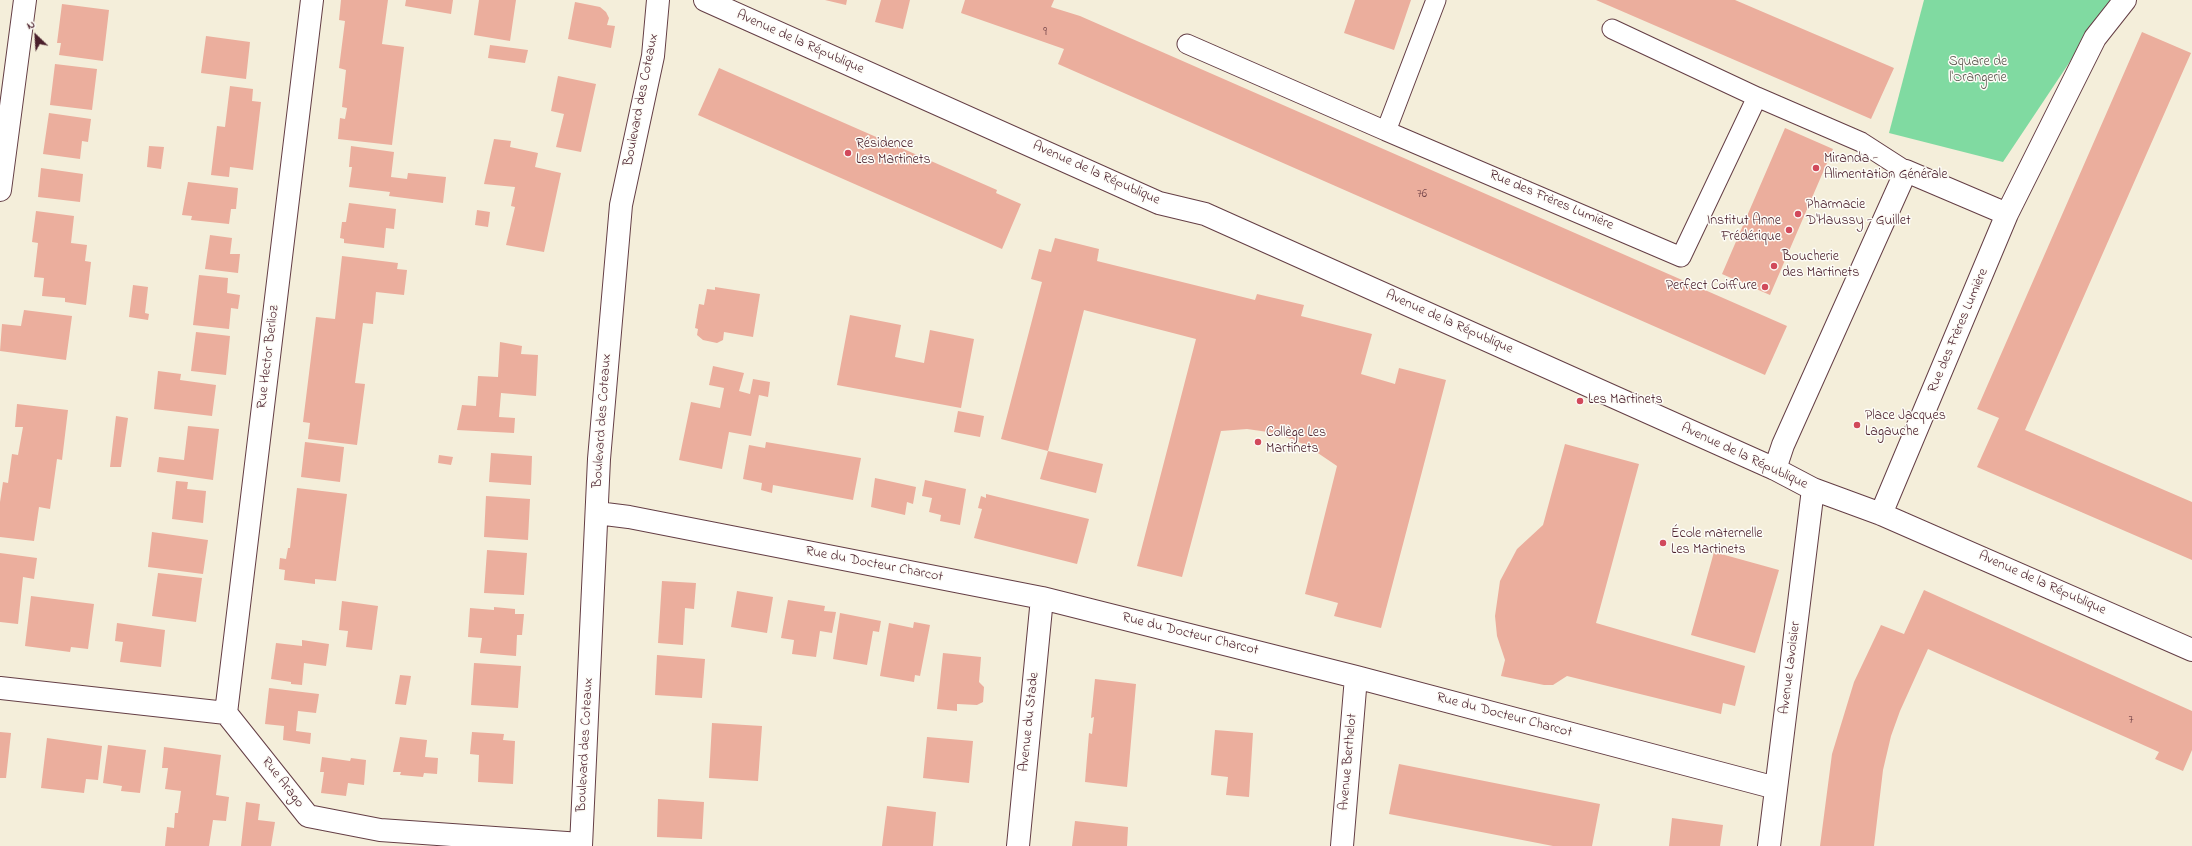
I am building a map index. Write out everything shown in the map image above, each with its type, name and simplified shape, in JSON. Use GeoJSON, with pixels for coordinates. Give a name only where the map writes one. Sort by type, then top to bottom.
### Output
{"type":"FeatureCollection","features":[{"type":"Feature","properties":{"kind":"street"},"geometry":{"type":"LineString","coordinates":[[0,190],[25,0]]}},
{"type":"Feature","properties":{"kind":"street","name":"Rue Hector Berlioz"},"geometry":{"type":"LineString","coordinates":[[226,713],[312,0]]}},
{"type":"Feature","properties":{"kind":"street","name":"Boulevard des Coteaux"},"geometry":{"type":"LineString","coordinates":[[581,845],[599,459],[621,204],[653,56],[658,0]]}},
{"type":"Feature","properties":{"kind":"street","name":"Avenue de la République"},"geometry":{"type":"LineString","coordinates":[[705,0],[1159,203],[1205,214],[1775,469],[1813,490],[1881,514],[2192,650]]}},
{"type":"Feature","properties":{"kind":"street","name":"Rue des Frères Lumière"},"geometry":{"type":"LineString","coordinates":[[1881,514],[2007,214],[2095,38],[2125,0]]}},
{"type":"Feature","properties":{"kind":"street"},"geometry":{"type":"LineString","coordinates":[[1775,469],[1783,445],[1906,171],[2007,214]]}},
{"type":"Feature","properties":{"kind":"street","name":"Avenue Lavoisier"},"geometry":{"type":"LineString","coordinates":[[1770,840],[1813,490]]}},
{"type":"Feature","properties":{"kind":"street","name":"Rue du Docteur Charcot"},"geometry":{"type":"LineString","coordinates":[[597,513],[629,517],[1042,598],[1356,677],[1776,788]]}},
{"type":"Feature","properties":{"kind":"street","name":"Avenue du Stade"},"geometry":{"type":"LineString","coordinates":[[1018,846],[1042,598]]}},
{"type":"Feature","properties":{"kind":"street","name":"Avenue Berthelot"},"geometry":{"type":"LineString","coordinates":[[1342,846],[1356,677]]}},
{"type":"Feature","properties":{"kind":"street"},"geometry":{"type":"LineString","coordinates":[[0,688],[226,713]]}},
{"type":"Feature","properties":{"kind":"street","name":"Rue Arago"},"geometry":{"type":"LineString","coordinates":[[226,713],[308,816],[380,830],[581,845]]}},
{"type":"Feature","properties":{"kind":"lane"},"geometry":{"type":"LineString","coordinates":[[1187,44],[1386,131],[1436,0]]}},
{"type":"Feature","properties":{"kind":"lane"},"geometry":{"type":"LineString","coordinates":[[1612,29],[1756,97],[1861,142],[1906,171]]}},
{"type":"Feature","properties":{"kind":"lane","name":"Rue des Frères Lumière"},"geometry":{"type":"LineString","coordinates":[[1386,131],[1681,257],[1756,97]]}},
{"type":"Feature","properties":{"kind":"green space","name":"Square de l'Orangerie"},"geometry":{"type":"Polygon","coordinates":[[[1924,0],[2111,0],[2003,162],[1889,133],[1924,0]]]}},
{"type":"Feature","properties":{"kind":"building"},"geometry":{"type":"Polygon","coordinates":[[[341,0],[388,0],[382,44],[404,47],[392,145],[338,139],[340,118],[345,119],[347,108],[342,107],[346,70],[339,68],[345,21],[339,20],[341,0]]]}},
{"type":"Feature","properties":{"kind":"building"},"geometry":{"type":"Polygon","coordinates":[[[406,0],[453,0],[451,14],[405,6],[406,0]]]}},
{"type":"Feature","properties":{"kind":"building"},"geometry":{"type":"Polygon","coordinates":[[[479,0],[516,0],[510,41],[474,35],[479,0]]]}},
{"type":"Feature","properties":{"kind":"building"},"geometry":{"type":"Polygon","coordinates":[[[825,0],[847,0],[846,5],[825,0]]]}},
{"type":"Feature","properties":{"kind":"building"},"geometry":{"type":"Polygon","coordinates":[[[881,0],[910,0],[903,29],[875,22],[881,0]]]}},
{"type":"Feature","properties":{"kind":"building"},"geometry":{"type":"Polygon","coordinates":[[[965,0],[1054,0],[1051,7],[1080,16],[1787,326],[1765,375],[1058,64],[1064,49],[961,13],[965,0]]]}},
{"type":"Feature","properties":{"kind":"building"},"geometry":{"type":"Polygon","coordinates":[[[1355,0],[1411,0],[1394,50],[1344,33],[1355,0]]]}},
{"type":"Feature","properties":{"kind":"building"},"geometry":{"type":"Polygon","coordinates":[[[1596,0],[1735,0],[1894,68],[1871,119],[1596,0]]]}},
{"type":"Feature","properties":{"kind":"building"},"geometry":{"type":"Polygon","coordinates":[[[575,2],[600,7],[606,12],[609,18],[607,25],[615,26],[611,48],[568,39],[575,2]]]}},
{"type":"Feature","properties":{"kind":"building"},"geometry":{"type":"Polygon","coordinates":[[[62,4],[109,10],[103,61],[59,55],[61,43],[57,43],[62,4]]]}},
{"type":"Feature","properties":{"kind":"building"},"geometry":{"type":"Polygon","coordinates":[[[2142,32],[2191,53],[2025,430],[2192,502],[2192,560],[1977,467],[1999,418],[1977,409],[2142,32]]]}},
{"type":"Feature","properties":{"kind":"building"},"geometry":{"type":"Polygon","coordinates":[[[206,36],[250,42],[246,79],[201,73],[206,36]]]}},
{"type":"Feature","properties":{"kind":"building"},"geometry":{"type":"Polygon","coordinates":[[[490,45],[528,50],[525,63],[488,58],[490,45]]]}},
{"type":"Feature","properties":{"kind":"building"},"geometry":{"type":"Polygon","coordinates":[[[55,64],[97,69],[92,110],[50,105],[55,64]]]}},
{"type":"Feature","properties":{"kind":"building","name":"Résidence Les Martinets"},"geometry":{"type":"Polygon","coordinates":[[[719,68],[997,190],[996,193],[1021,204],[1002,249],[698,115],[719,68]]]}},
{"type":"Feature","properties":{"kind":"building"},"geometry":{"type":"Polygon","coordinates":[[[558,76],[596,84],[581,152],[556,147],[564,114],[551,111],[558,76]]]}},
{"type":"Feature","properties":{"kind":"building"},"geometry":{"type":"Polygon","coordinates":[[[230,86],[253,89],[252,101],[261,102],[253,170],[230,167],[229,177],[211,175],[217,126],[225,127],[230,86]]]}},
{"type":"Feature","properties":{"kind":"building"},"geometry":{"type":"Polygon","coordinates":[[[49,113],[91,119],[88,142],[82,141],[80,159],[43,154],[49,113]]]}},
{"type":"Feature","properties":{"kind":"building"},"geometry":{"type":"Polygon","coordinates":[[[1785,128],[1833,149],[1770,295],[1722,274],[1785,128]]]}},
{"type":"Feature","properties":{"kind":"building"},"geometry":{"type":"Polygon","coordinates":[[[494,139],[511,141],[510,147],[538,153],[535,167],[561,173],[544,252],[506,245],[515,207],[511,206],[515,187],[484,184],[494,139]]]}},
{"type":"Feature","properties":{"kind":"building"},"geometry":{"type":"Polygon","coordinates":[[[149,146],[164,147],[161,169],[147,167],[149,146]]]}},
{"type":"Feature","properties":{"kind":"building"},"geometry":{"type":"Polygon","coordinates":[[[351,146],[394,152],[391,177],[407,179],[408,173],[446,177],[443,203],[389,196],[390,192],[349,187],[352,167],[349,167],[351,146]]]}},
{"type":"Feature","properties":{"kind":"building"},"geometry":{"type":"Polygon","coordinates":[[[41,168],[83,174],[80,202],[38,197],[41,168]]]}},
{"type":"Feature","properties":{"kind":"building"},"geometry":{"type":"Polygon","coordinates":[[[188,182],[238,188],[236,209],[231,209],[229,224],[191,220],[192,216],[182,215],[188,182]]]}},
{"type":"Feature","properties":{"kind":"building"},"geometry":{"type":"Polygon","coordinates":[[[349,203],[396,209],[394,229],[386,228],[384,248],[344,243],[344,239],[340,238],[342,222],[346,222],[349,203]]]}},
{"type":"Feature","properties":{"kind":"building"},"geometry":{"type":"Polygon","coordinates":[[[477,210],[490,212],[488,227],[475,225],[477,210]]]}},
{"type":"Feature","properties":{"kind":"building"},"geometry":{"type":"Polygon","coordinates":[[[36,211],[74,216],[71,243],[87,245],[85,261],[91,262],[86,305],[65,302],[65,298],[42,296],[44,278],[34,277],[38,243],[32,242],[36,211]]]}},
{"type":"Feature","properties":{"kind":"building"},"geometry":{"type":"Polygon","coordinates":[[[210,235],[232,238],[230,254],[240,254],[238,273],[205,269],[210,235]]]}},
{"type":"Feature","properties":{"kind":"building"},"geometry":{"type":"Polygon","coordinates":[[[1055,238],[1099,249],[1097,261],[1255,300],[1257,294],[1304,305],[1301,316],[1372,334],[1361,374],[1395,384],[1399,368],[1446,380],[1381,628],[1334,616],[1338,603],[1305,594],[1337,466],[1306,445],[1275,433],[1247,429],[1221,431],[1182,577],[1137,566],[1196,339],[1084,310],[1048,451],[1001,439],[1042,282],[1031,279],[1039,249],[1051,252],[1055,238]]]}},
{"type":"Feature","properties":{"kind":"building"},"geometry":{"type":"Polygon","coordinates":[[[342,256],[398,263],[397,269],[407,270],[404,295],[376,292],[373,324],[363,323],[355,383],[365,384],[357,445],[308,439],[310,423],[303,422],[316,317],[335,319],[342,256]]]}},
{"type":"Feature","properties":{"kind":"building"},"geometry":{"type":"Polygon","coordinates":[[[199,275],[228,278],[227,293],[240,295],[238,309],[231,308],[229,329],[193,325],[199,275]]]}},
{"type":"Feature","properties":{"kind":"building"},"geometry":{"type":"Polygon","coordinates":[[[133,285],[148,287],[145,313],[149,314],[148,320],[129,317],[133,285]]]}},
{"type":"Feature","properties":{"kind":"building"},"geometry":{"type":"Polygon","coordinates":[[[715,287],[760,294],[753,337],[724,332],[723,340],[717,343],[703,340],[697,335],[698,329],[695,328],[699,304],[704,305],[707,289],[715,290],[715,287]]]}},
{"type":"Feature","properties":{"kind":"building"},"geometry":{"type":"Polygon","coordinates":[[[24,310],[72,316],[66,360],[0,351],[2,324],[21,326],[24,310]]]}},
{"type":"Feature","properties":{"kind":"building"},"geometry":{"type":"Polygon","coordinates":[[[850,315],[901,325],[895,357],[924,363],[930,330],[974,339],[961,408],[837,385],[850,315]]]}},
{"type":"Feature","properties":{"kind":"building"},"geometry":{"type":"Polygon","coordinates":[[[196,332],[230,336],[226,375],[191,371],[196,332]]]}},
{"type":"Feature","properties":{"kind":"building"},"geometry":{"type":"Polygon","coordinates":[[[500,342],[522,346],[521,354],[538,355],[536,396],[501,393],[499,417],[515,418],[514,433],[457,430],[462,405],[476,406],[478,376],[498,377],[500,342]]]}},
{"type":"Feature","properties":{"kind":"building"},"geometry":{"type":"Polygon","coordinates":[[[713,366],[744,373],[739,391],[750,394],[753,379],[770,382],[768,397],[759,395],[751,436],[729,432],[722,469],[679,460],[691,402],[720,408],[724,388],[709,385],[713,366]]]}},
{"type":"Feature","properties":{"kind":"building"},"geometry":{"type":"Polygon","coordinates":[[[158,371],[181,374],[180,380],[216,385],[212,416],[154,409],[158,371]]]}},
{"type":"Feature","properties":{"kind":"building"},"geometry":{"type":"Polygon","coordinates":[[[17,404],[68,410],[62,460],[57,459],[50,509],[39,507],[34,541],[0,537],[0,502],[3,482],[8,483],[12,454],[18,455],[23,427],[15,427],[17,404]]]}},
{"type":"Feature","properties":{"kind":"building"},"geometry":{"type":"Polygon","coordinates":[[[958,411],[984,416],[980,437],[954,432],[958,411]]]}},
{"type":"Feature","properties":{"kind":"building"},"geometry":{"type":"Polygon","coordinates":[[[116,416],[128,418],[121,467],[110,467],[116,416]]]}},
{"type":"Feature","properties":{"kind":"building"},"geometry":{"type":"Polygon","coordinates":[[[188,426],[219,429],[213,480],[157,472],[159,457],[184,460],[188,426]]]}},
{"type":"Feature","properties":{"kind":"building"},"geometry":{"type":"Polygon","coordinates":[[[305,442],[344,447],[340,482],[301,477],[305,442]]]}},
{"type":"Feature","properties":{"kind":"building"},"geometry":{"type":"Polygon","coordinates":[[[766,442],[861,458],[853,500],[773,485],[772,493],[761,490],[762,483],[743,479],[749,445],[765,448],[766,442]]]}},
{"type":"Feature","properties":{"kind":"building"},"geometry":{"type":"Polygon","coordinates":[[[1565,444],[1639,464],[1596,623],[1745,666],[1735,706],[1723,703],[1721,714],[1567,676],[1553,685],[1544,685],[1501,676],[1505,660],[1497,636],[1495,616],[1500,581],[1517,549],[1543,525],[1565,444]]]}},
{"type":"Feature","properties":{"kind":"building"},"geometry":{"type":"Polygon","coordinates":[[[1048,451],[1103,464],[1096,493],[1040,479],[1048,451]]]}},
{"type":"Feature","properties":{"kind":"building"},"geometry":{"type":"Polygon","coordinates":[[[491,453],[532,456],[531,485],[489,482],[491,453]]]}},
{"type":"Feature","properties":{"kind":"building"},"geometry":{"type":"Polygon","coordinates":[[[439,455],[453,457],[451,465],[438,463],[439,455]]]}},
{"type":"Feature","properties":{"kind":"building"},"geometry":{"type":"Polygon","coordinates":[[[875,478],[916,487],[913,504],[907,502],[905,515],[871,507],[875,478]]]}},
{"type":"Feature","properties":{"kind":"building"},"geometry":{"type":"Polygon","coordinates":[[[925,480],[966,489],[960,525],[940,521],[941,515],[929,512],[932,498],[922,496],[925,480]]]}},
{"type":"Feature","properties":{"kind":"building"},"geometry":{"type":"Polygon","coordinates":[[[176,481],[188,482],[187,489],[206,491],[203,523],[172,519],[176,481]]]}},
{"type":"Feature","properties":{"kind":"building"},"geometry":{"type":"Polygon","coordinates":[[[297,488],[347,494],[336,581],[315,579],[315,584],[284,580],[285,570],[279,569],[280,558],[286,559],[288,548],[290,548],[297,488]]]}},
{"type":"Feature","properties":{"kind":"building"},"geometry":{"type":"Polygon","coordinates":[[[986,494],[1089,519],[1077,564],[974,538],[982,509],[978,508],[981,496],[986,498],[986,494]]]}},
{"type":"Feature","properties":{"kind":"building"},"geometry":{"type":"Polygon","coordinates":[[[486,496],[530,499],[528,540],[484,537],[486,496]]]}},
{"type":"Feature","properties":{"kind":"building"},"geometry":{"type":"Polygon","coordinates":[[[152,532],[208,540],[203,574],[148,567],[152,532]]]}},
{"type":"Feature","properties":{"kind":"building"},"geometry":{"type":"Polygon","coordinates":[[[487,550],[527,553],[524,595],[484,593],[487,550]]]}},
{"type":"Feature","properties":{"kind":"building"},"geometry":{"type":"Polygon","coordinates":[[[1714,552],[1779,570],[1755,653],[1691,635],[1714,552]]]}},
{"type":"Feature","properties":{"kind":"building"},"geometry":{"type":"Polygon","coordinates":[[[0,553],[37,558],[34,579],[23,577],[18,624],[0,622],[0,553]]]}},
{"type":"Feature","properties":{"kind":"building"},"geometry":{"type":"Polygon","coordinates":[[[158,573],[202,578],[196,622],[152,616],[158,573]]]}},
{"type":"Feature","properties":{"kind":"building"},"geometry":{"type":"Polygon","coordinates":[[[662,581],[696,583],[694,609],[685,608],[683,645],[658,643],[662,581]]]}},
{"type":"Feature","properties":{"kind":"building"},"geometry":{"type":"Polygon","coordinates":[[[1924,590],[2192,711],[2192,750],[2183,771],[2155,759],[2159,752],[1928,649],[1900,711],[1891,736],[1883,770],[1874,846],[1820,846],[1832,754],[1854,682],[1881,625],[1904,634],[1924,590]]]}},
{"type":"Feature","properties":{"kind":"building"},"geometry":{"type":"Polygon","coordinates":[[[737,591],[773,597],[767,633],[731,627],[737,591]]]}},
{"type":"Feature","properties":{"kind":"building"},"geometry":{"type":"Polygon","coordinates":[[[31,596],[94,604],[88,649],[71,647],[70,652],[25,646],[31,596]]]}},
{"type":"Feature","properties":{"kind":"building"},"geometry":{"type":"Polygon","coordinates":[[[788,600],[825,606],[824,611],[836,612],[832,633],[820,631],[816,657],[792,654],[794,640],[781,638],[788,600]]]}},
{"type":"Feature","properties":{"kind":"building"},"geometry":{"type":"Polygon","coordinates":[[[342,601],[378,606],[372,650],[346,647],[348,631],[339,630],[342,601]]]}},
{"type":"Feature","properties":{"kind":"building"},"geometry":{"type":"Polygon","coordinates":[[[494,607],[515,609],[515,614],[524,614],[522,635],[517,635],[516,656],[480,653],[482,638],[468,637],[470,608],[494,610],[494,607]]]}},
{"type":"Feature","properties":{"kind":"building"},"geometry":{"type":"Polygon","coordinates":[[[840,613],[881,621],[879,632],[873,631],[867,665],[833,659],[840,613]]]}},
{"type":"Feature","properties":{"kind":"building"},"geometry":{"type":"Polygon","coordinates":[[[914,622],[930,625],[920,676],[915,675],[914,682],[880,676],[889,623],[913,628],[914,622]]]}},
{"type":"Feature","properties":{"kind":"building"},"geometry":{"type":"Polygon","coordinates":[[[117,623],[165,630],[161,667],[120,662],[123,642],[115,641],[117,623]]]}},
{"type":"Feature","properties":{"kind":"building"},"geometry":{"type":"Polygon","coordinates":[[[302,640],[329,644],[326,666],[304,663],[302,685],[271,679],[276,643],[302,646],[302,640]]]}},
{"type":"Feature","properties":{"kind":"building"},"geometry":{"type":"Polygon","coordinates":[[[943,653],[981,657],[979,682],[984,687],[983,702],[977,705],[957,704],[957,711],[937,709],[943,653]]]}},
{"type":"Feature","properties":{"kind":"building"},"geometry":{"type":"Polygon","coordinates":[[[657,655],[705,659],[702,698],[655,695],[657,655]]]}},
{"type":"Feature","properties":{"kind":"building"},"geometry":{"type":"Polygon","coordinates":[[[474,663],[521,666],[518,708],[471,705],[474,663]]]}},
{"type":"Feature","properties":{"kind":"building"},"geometry":{"type":"Polygon","coordinates":[[[400,675],[411,676],[406,705],[395,704],[400,675]]]}},
{"type":"Feature","properties":{"kind":"building"},"geometry":{"type":"Polygon","coordinates":[[[1095,679],[1136,684],[1127,787],[1085,782],[1089,733],[1092,734],[1094,717],[1091,718],[1095,679]]]}},
{"type":"Feature","properties":{"kind":"building"},"geometry":{"type":"Polygon","coordinates":[[[269,688],[319,694],[316,713],[298,711],[296,731],[311,733],[310,744],[283,740],[284,726],[265,724],[269,688]]]}},
{"type":"Feature","properties":{"kind":"building"},"geometry":{"type":"Polygon","coordinates":[[[712,723],[762,726],[758,781],[709,778],[712,723]]]}},
{"type":"Feature","properties":{"kind":"building"},"geometry":{"type":"Polygon","coordinates":[[[1215,730],[1253,733],[1249,797],[1226,795],[1228,777],[1211,775],[1215,730]]]}},
{"type":"Feature","properties":{"kind":"building"},"geometry":{"type":"Polygon","coordinates":[[[0,732],[11,733],[6,778],[0,778],[0,732]]]}},
{"type":"Feature","properties":{"kind":"building"},"geometry":{"type":"Polygon","coordinates":[[[472,732],[504,734],[503,740],[515,741],[513,784],[478,782],[479,755],[470,754],[472,732]]]}},
{"type":"Feature","properties":{"kind":"building"},"geometry":{"type":"Polygon","coordinates":[[[400,737],[427,740],[425,757],[438,758],[437,774],[424,773],[423,777],[400,775],[401,772],[393,772],[400,737]]]}},
{"type":"Feature","properties":{"kind":"building"},"geometry":{"type":"Polygon","coordinates":[[[927,737],[973,741],[969,783],[923,778],[927,737]]]}},
{"type":"Feature","properties":{"kind":"building"},"geometry":{"type":"Polygon","coordinates":[[[47,738],[102,746],[98,780],[86,779],[84,793],[41,788],[47,738]]]}},
{"type":"Feature","properties":{"kind":"building"},"geometry":{"type":"Polygon","coordinates":[[[108,745],[146,750],[140,793],[121,791],[122,786],[103,783],[108,745]]]}},
{"type":"Feature","properties":{"kind":"building"},"geometry":{"type":"Polygon","coordinates":[[[164,747],[221,755],[216,795],[229,797],[226,821],[213,820],[209,846],[165,846],[167,827],[174,828],[175,813],[178,813],[181,791],[165,789],[168,768],[162,768],[164,747]]]}},
{"type":"Feature","properties":{"kind":"building"},"geometry":{"type":"Polygon","coordinates":[[[322,757],[350,761],[351,758],[366,760],[364,785],[348,783],[346,796],[321,793],[324,772],[320,772],[322,757]]]}},
{"type":"Feature","properties":{"kind":"building"},"geometry":{"type":"Polygon","coordinates":[[[1399,764],[1600,804],[1592,846],[1553,846],[1389,814],[1399,764]]]}},
{"type":"Feature","properties":{"kind":"building"},"geometry":{"type":"Polygon","coordinates":[[[658,799],[704,802],[702,839],[657,837],[658,799]]]}},
{"type":"Feature","properties":{"kind":"building"},"geometry":{"type":"Polygon","coordinates":[[[246,802],[260,804],[258,820],[275,822],[271,846],[241,846],[246,802]]]}},
{"type":"Feature","properties":{"kind":"building"},"geometry":{"type":"Polygon","coordinates":[[[887,806],[936,812],[933,846],[882,846],[887,806]]]}},
{"type":"Feature","properties":{"kind":"building"},"geometry":{"type":"Polygon","coordinates":[[[1672,818],[1723,825],[1720,846],[1669,846],[1672,818]]]}},
{"type":"Feature","properties":{"kind":"building"},"geometry":{"type":"Polygon","coordinates":[[[1075,821],[1128,827],[1127,846],[1072,846],[1075,821]]]}},
{"type":"Feature","properties":{"kind":"place","name":"Résidence Les Martinets"},"geometry":{"type":"Point","coordinates":[848,153]}},
{"type":"Feature","properties":{"kind":"place","name":"Miranda - Alimentation Générale"},"geometry":{"type":"Point","coordinates":[1816,168]}},
{"type":"Feature","properties":{"kind":"place","name":"Pharmacie D'Haussy - Guillet"},"geometry":{"type":"Point","coordinates":[1798,214]}},
{"type":"Feature","properties":{"kind":"place","name":"Institut Anne Frédérique"},"geometry":{"type":"Point","coordinates":[1789,230]}},
{"type":"Feature","properties":{"kind":"place","name":"Boucherie des Martinets"},"geometry":{"type":"Point","coordinates":[1774,266]}},
{"type":"Feature","properties":{"kind":"place","name":"Perfect Coiffure"},"geometry":{"type":"Point","coordinates":[1765,287]}},
{"type":"Feature","properties":{"kind":"place","name":"Les Martinets"},"geometry":{"type":"Point","coordinates":[1580,401]}},
{"type":"Feature","properties":{"kind":"place","name":"Place Jacques Lagauche"},"geometry":{"type":"Point","coordinates":[1857,425]}},
{"type":"Feature","properties":{"kind":"place","name":"Collège Les Martinets"},"geometry":{"type":"Point","coordinates":[1258,442]}},
{"type":"Feature","properties":{"kind":"place","name":"École maternelle Les Martinets"},"geometry":{"type":"Point","coordinates":[1663,543]}}]}
